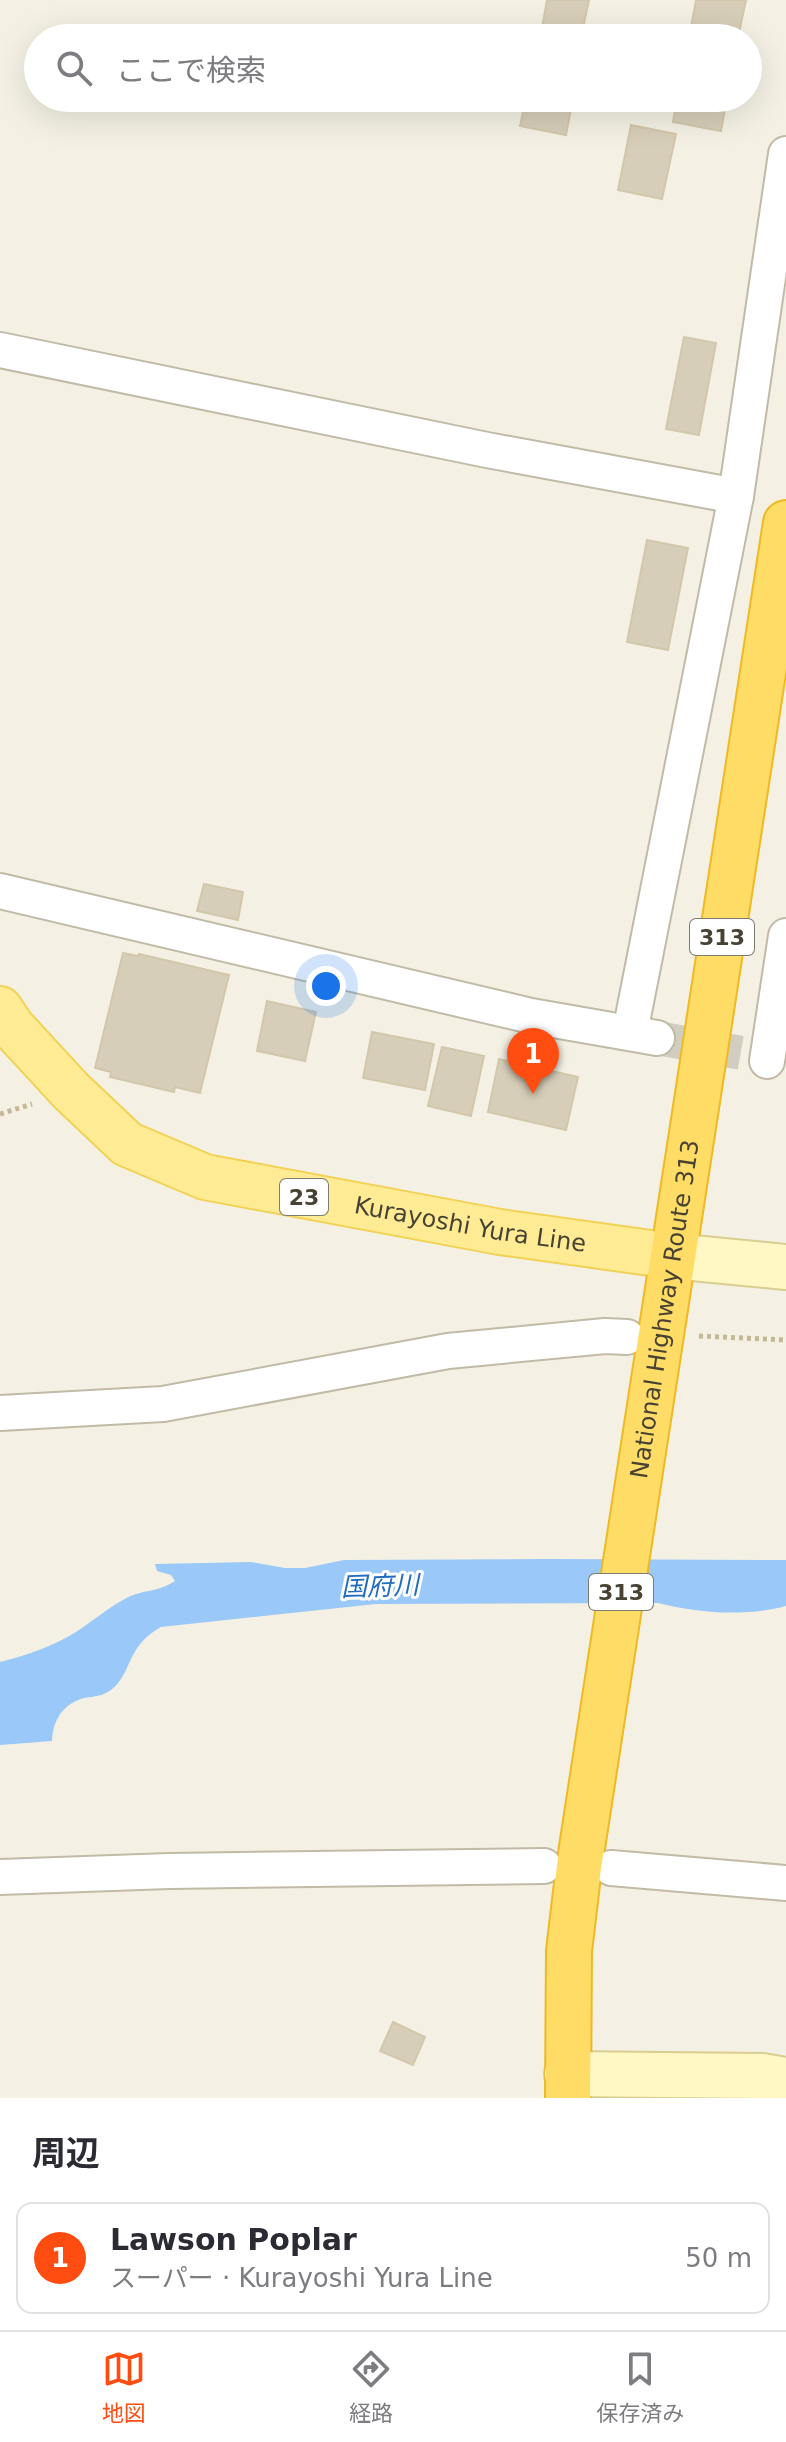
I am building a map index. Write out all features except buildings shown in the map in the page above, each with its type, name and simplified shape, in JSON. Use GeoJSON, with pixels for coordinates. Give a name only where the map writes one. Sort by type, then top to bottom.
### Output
{"type":"FeatureCollection","features":[{"type":"Feature","properties":{"kind":"highway","name":"National Highway Route 313"},"geometry":{"type":"LineString","coordinates":[[567,2086],[569,1951],[584,1833],[786,523]]}},
{"type":"Feature","properties":{"kind":"main road","name":"Kurayoshi Yura Line"},"geometry":{"type":"LineString","coordinates":[[0,1009],[12,1027],[71,1091],[127,1144],[205,1177],[500,1232],[672,1256]]}},
{"type":"Feature","properties":{"kind":"street"},"geometry":{"type":"LineString","coordinates":[[0,891],[531,1016],[644,1035],[736,496],[786,154]]}},
{"type":"Feature","properties":{"kind":"street"},"geometry":{"type":"LineString","coordinates":[[0,350],[487,450],[736,496]]}},
{"type":"Feature","properties":{"kind":"street"},"geometry":{"type":"LineString","coordinates":[[769,1062],[786,936]]}},
{"type":"Feature","properties":{"kind":"street"},"geometry":{"type":"LineString","coordinates":[[672,1256],[786,1267]]}},
{"type":"Feature","properties":{"kind":"street"},"geometry":{"type":"LineString","coordinates":[[0,1413],[163,1404],[448,1351],[605,1336],[660,1341]]}},
{"type":"Feature","properties":{"kind":"street"},"geometry":{"type":"LineString","coordinates":[[0,1877],[169,1871],[544,1866]]}},
{"type":"Feature","properties":{"kind":"street"},"geometry":{"type":"LineString","coordinates":[[611,1868],[786,1883]]}},
{"type":"Feature","properties":{"kind":"street"},"geometry":{"type":"LineString","coordinates":[[567,2086],[762,2076],[786,2080]]}},
{"type":"Feature","properties":{"kind":"path"},"geometry":{"type":"LineString","coordinates":[[660,1341],[786,1340]]}},
{"type":"Feature","properties":{"kind":"water","name":"国府川"},"geometry":{"type":"Polygon","coordinates":[[[344,1560],[786,1560],[786,1606],[738,1613],[658,1603],[376,1604],[161,1627],[141,1643],[123,1676],[111,1690],[80,1699],[61,1713],[55,1723],[52,1741],[0,1745],[0,1662],[58,1642],[130,1597],[175,1581],[171,1575],[157,1571],[155,1564],[251,1562],[305,1568],[344,1560]]]}},
{"type":"Feature","properties":{"kind":"tunnel"},"geometry":{"type":"LineString","coordinates":[[657,1038],[753,1055]]}},
{"type":"Feature","properties":{"kind":"place","name":"Lawson Poplar"},"geometry":{"type":"Point","coordinates":[533,1094]}}]}
